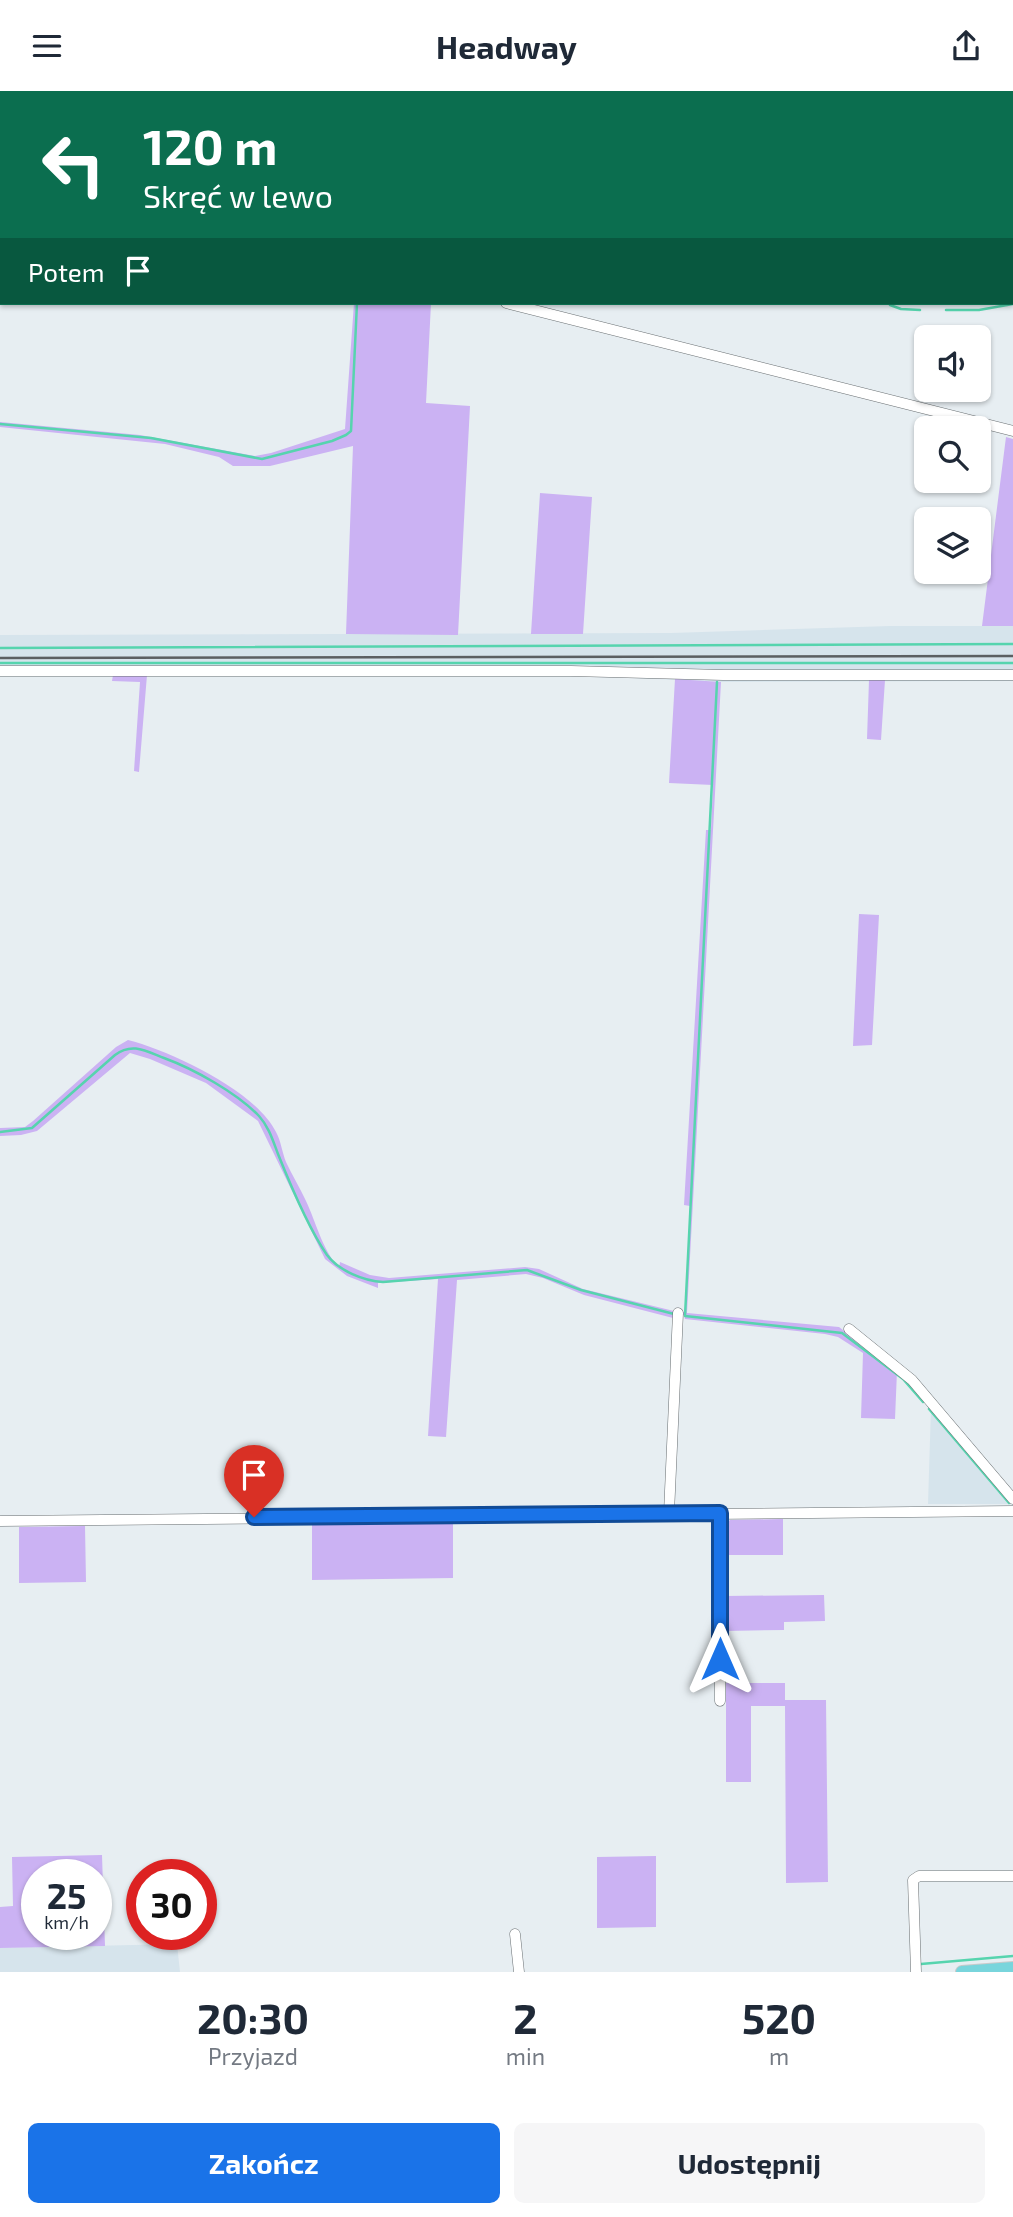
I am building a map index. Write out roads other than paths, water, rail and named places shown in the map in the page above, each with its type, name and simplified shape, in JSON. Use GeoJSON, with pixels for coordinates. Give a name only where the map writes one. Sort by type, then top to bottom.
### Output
{"type":"FeatureCollection","features":[{"type":"Feature","properties":{"kind":"main road"},"geometry":{"type":"LineString","coordinates":[[962,1972],[1013,1968]]}},
{"type":"Feature","properties":{"kind":"street"},"geometry":{"type":"LineString","coordinates":[[514,305],[1013,431]]}},
{"type":"Feature","properties":{"kind":"street"},"geometry":{"type":"LineString","coordinates":[[0,671],[571,671],[723,675],[1013,675]]}},
{"type":"Feature","properties":{"kind":"street"},"geometry":{"type":"LineString","coordinates":[[669,1513],[678,1313]]}},
{"type":"Feature","properties":{"kind":"street"},"geometry":{"type":"LineString","coordinates":[[849,1329],[912,1380],[1013,1499]]}},
{"type":"Feature","properties":{"kind":"street"},"geometry":{"type":"LineString","coordinates":[[0,1521],[1013,1511]]}},
{"type":"Feature","properties":{"kind":"street"},"geometry":{"type":"LineString","coordinates":[[720,1513],[720,1701]]}},
{"type":"Feature","properties":{"kind":"street"},"geometry":{"type":"LineString","coordinates":[[916,1972],[913,1880],[919,1876],[1013,1875]]}},
{"type":"Feature","properties":{"kind":"street"},"geometry":{"type":"LineString","coordinates":[[515,1934],[519,1972]]}},
{"type":"Feature","properties":{"kind":"waterway"},"geometry":{"type":"LineString","coordinates":[[0,424],[151,438],[262,459],[332,441],[351,431],[357,305]]}},
{"type":"Feature","properties":{"kind":"waterway"},"geometry":{"type":"LineString","coordinates":[[890,305],[901,309],[920,310]]}},
{"type":"Feature","properties":{"kind":"waterway"},"geometry":{"type":"LineString","coordinates":[[946,310],[979,310],[1007,305]]}},
{"type":"Feature","properties":{"kind":"waterway"},"geometry":{"type":"LineString","coordinates":[[0,648],[1013,644]]}},
{"type":"Feature","properties":{"kind":"waterway"},"geometry":{"type":"LineString","coordinates":[[0,663],[1013,663]]}},
{"type":"Feature","properties":{"kind":"waterway"},"geometry":{"type":"LineString","coordinates":[[685,1316],[717,682]]}},
{"type":"Feature","properties":{"kind":"waterway"},"geometry":{"type":"LineString","coordinates":[[0,1132],[32,1128],[115,1055],[133,1048],[145,1051],[188,1068],[239,1099],[259,1116],[268,1129],[294,1192],[320,1244],[332,1261],[352,1274],[383,1282],[527,1270],[581,1290],[674,1314]]}},
{"type":"Feature","properties":{"kind":"waterway"},"geometry":{"type":"LineString","coordinates":[[685,1316],[842,1333],[903,1379],[923,1402]]}},
{"type":"Feature","properties":{"kind":"waterway"},"geometry":{"type":"LineString","coordinates":[[929,1409],[1009,1503]]}},
{"type":"Feature","properties":{"kind":"waterway"},"geometry":{"type":"LineString","coordinates":[[921,1964],[1013,1956]]}},
{"type":"Feature","properties":{"kind":"railway"},"geometry":{"type":"LineString","coordinates":[[0,658],[1013,656]]}}]}
